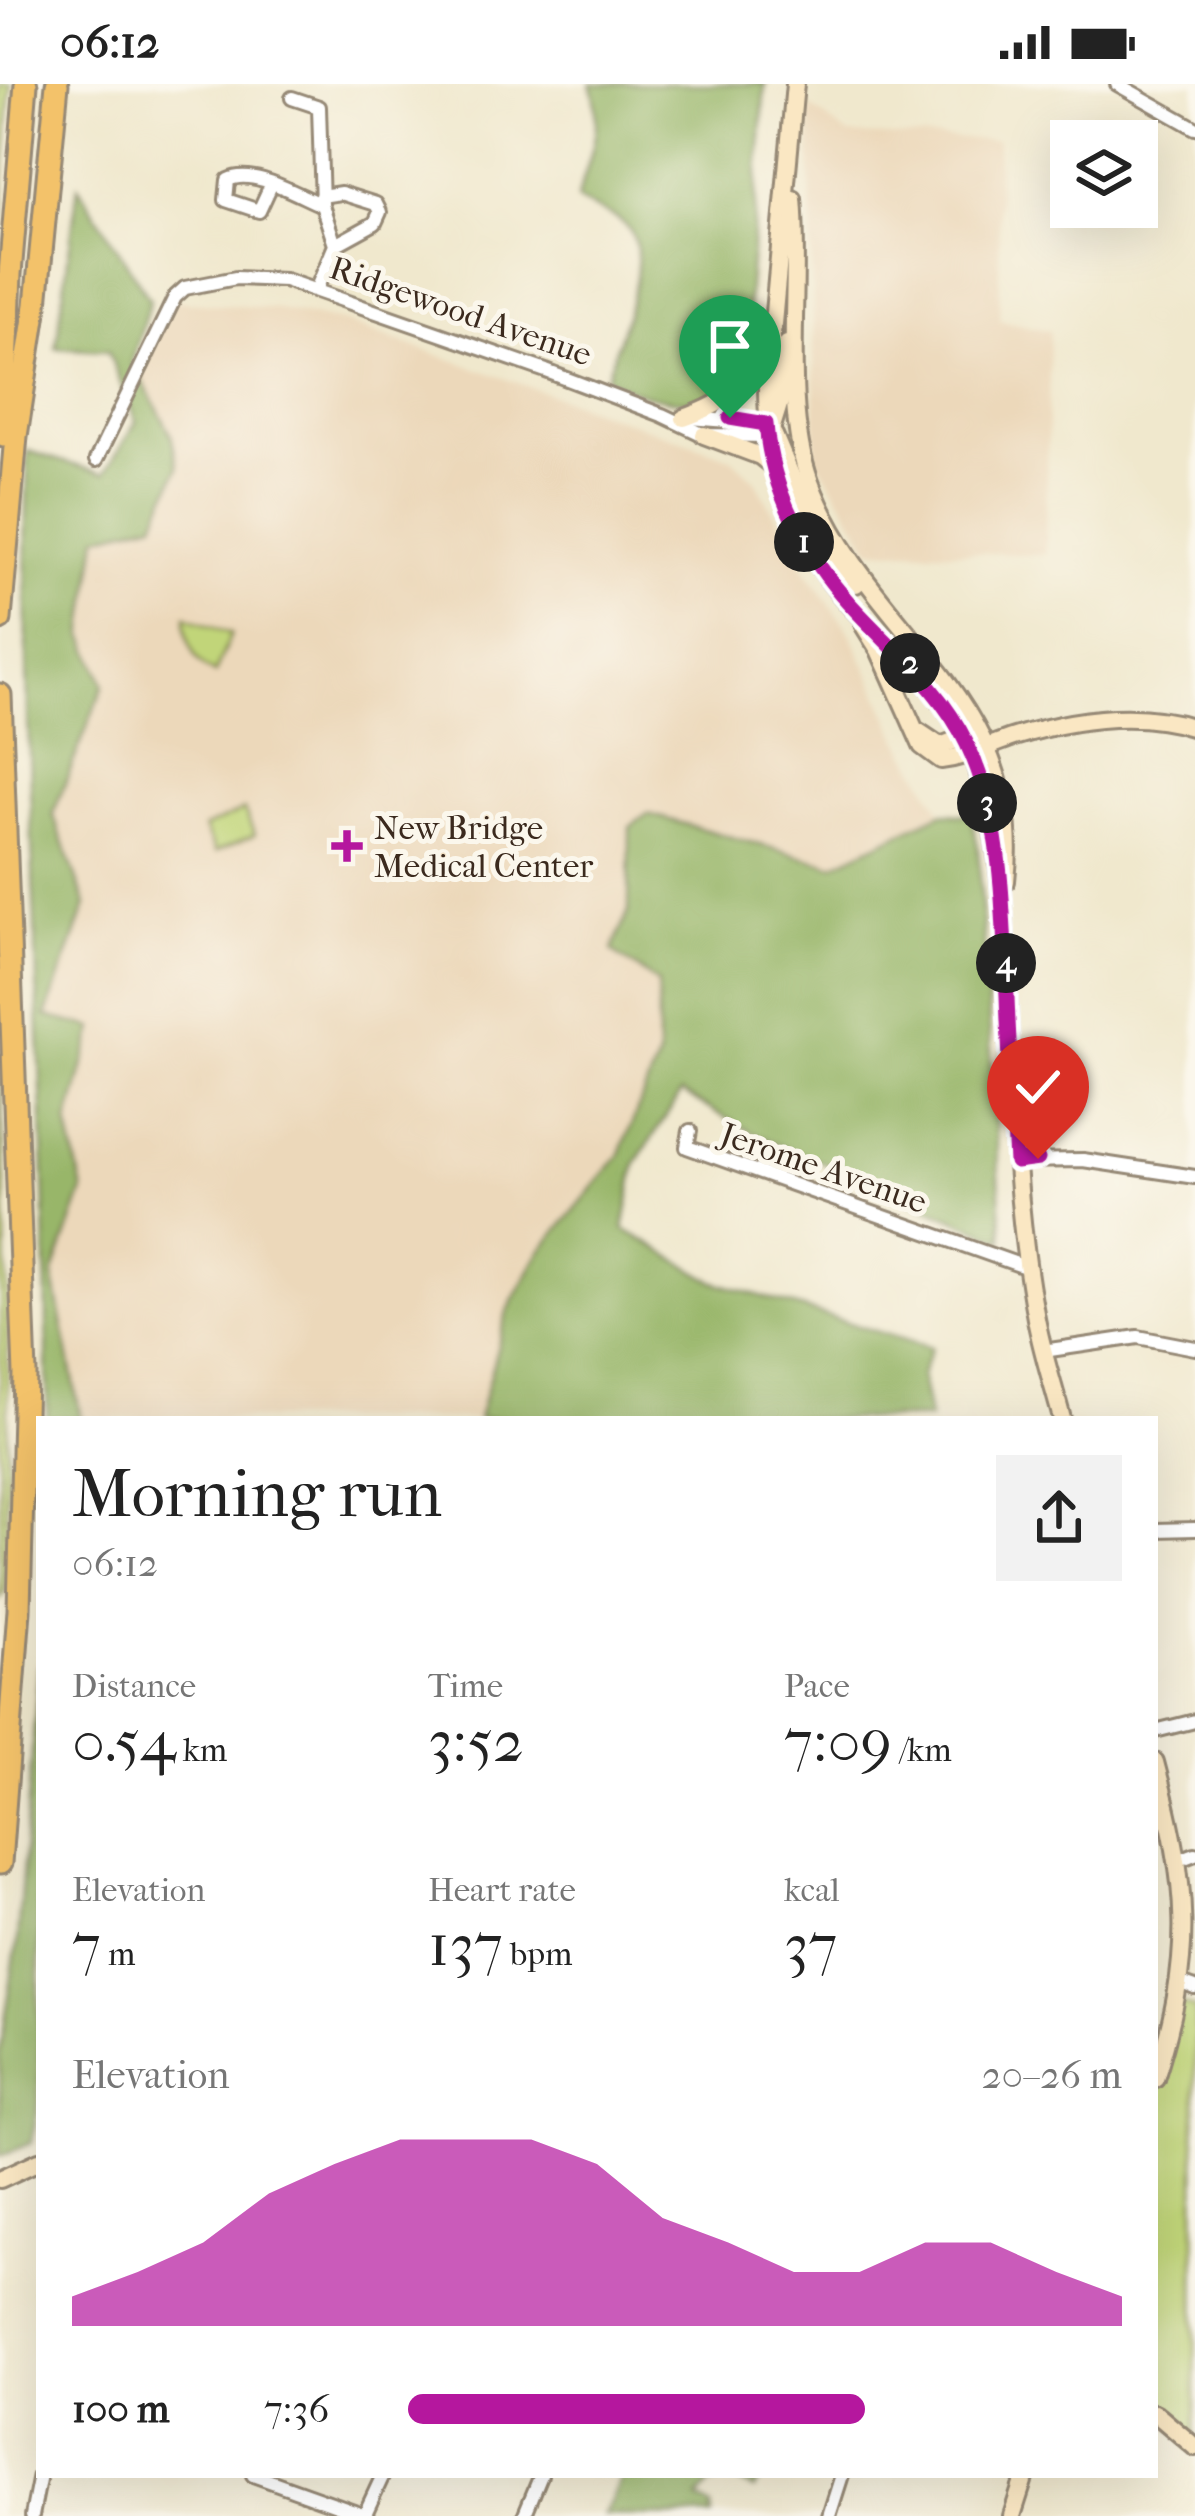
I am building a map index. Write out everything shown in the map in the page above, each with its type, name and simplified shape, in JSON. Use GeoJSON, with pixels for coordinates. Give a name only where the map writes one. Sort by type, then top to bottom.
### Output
{"type":"FeatureCollection","features":[{"type":"Feature","properties":{"kind":"highway"},"geometry":{"type":"LineString","coordinates":[[0,508],[10,274],[26,84]]}},
{"type":"Feature","properties":{"kind":"highway"},"geometry":{"type":"LineString","coordinates":[[0,619],[18,415],[35,305],[57,84]]}},
{"type":"Feature","properties":{"kind":"highway"},"geometry":{"type":"LineString","coordinates":[[0,695],[25,1393],[20,1610],[0,1863]]}},
{"type":"Feature","properties":{"kind":"street"},"geometry":{"type":"LineString","coordinates":[[795,84],[768,430],[775,468],[812,556],[879,650],[914,727],[940,746],[1096,719],[1157,720],[1195,728]]}},
{"type":"Feature","properties":{"kind":"street"},"geometry":{"type":"LineString","coordinates":[[1117,84],[1195,128]]}},
{"type":"Feature","properties":{"kind":"street"},"geometry":{"type":"LineString","coordinates":[[292,98],[319,107],[321,201],[334,245],[316,290]]}},
{"type":"Feature","properties":{"kind":"street"},"geometry":{"type":"LineString","coordinates":[[789,158],[795,220],[796,405],[809,479],[851,562],[941,672],[1008,818],[1004,900],[1016,1162],[1028,1268],[1043,1352],[1061,1416]]}},
{"type":"Feature","properties":{"kind":"street"},"geometry":{"type":"LineString","coordinates":[[271,185],[321,201],[341,193],[376,205],[380,212],[375,223],[334,245]]}},
{"type":"Feature","properties":{"kind":"street"},"geometry":{"type":"LineString","coordinates":[[768,430],[781,398],[795,220]]}},
{"type":"Feature","properties":{"kind":"street","name":"Ridgewood Avenue"},"geometry":{"type":"LineString","coordinates":[[96,460],[175,297],[185,288],[236,278],[265,277],[316,290],[662,415],[704,435],[768,430]]}},
{"type":"Feature","properties":{"kind":"street"},"geometry":{"type":"LineString","coordinates":[[683,418],[737,392],[774,330]]}},
{"type":"Feature","properties":{"kind":"street","name":"Ridgewood Avenue"},"geometry":{"type":"LineString","coordinates":[[662,415],[768,430]]}},
{"type":"Feature","properties":{"kind":"street"},"geometry":{"type":"LineString","coordinates":[[768,430],[791,469],[816,534],[856,584],[890,611]]}},
{"type":"Feature","properties":{"kind":"street"},"geometry":{"type":"LineString","coordinates":[[704,435],[760,456],[775,468]]}},
{"type":"Feature","properties":{"kind":"street"},"geometry":{"type":"LineString","coordinates":[[851,605],[902,654],[976,742]]}},
{"type":"Feature","properties":{"kind":"street","name":"Jerome Avenue"},"geometry":{"type":"LineString","coordinates":[[690,1131],[687,1147],[1028,1268]]}},
{"type":"Feature","properties":{"kind":"street"},"geometry":{"type":"LineString","coordinates":[[1016,1162],[1083,1160],[1195,1177]]}},
{"type":"Feature","properties":{"kind":"street"},"geometry":{"type":"LineString","coordinates":[[1043,1352],[1138,1336],[1195,1348]]}},
{"type":"Feature","properties":{"kind":"street"},"geometry":{"type":"LineString","coordinates":[[1158,1530],[1195,1529]]}},
{"type":"Feature","properties":{"kind":"street"},"geometry":{"type":"LineString","coordinates":[[1158,1730],[1195,1721]]}},
{"type":"Feature","properties":{"kind":"street"},"geometry":{"type":"LineString","coordinates":[[1158,1771],[1186,1858],[1188,1986],[1158,2070]]}},
{"type":"Feature","properties":{"kind":"street"},"geometry":{"type":"LineString","coordinates":[[0,2179],[36,2162]]}},
{"type":"Feature","properties":{"kind":"street"},"geometry":{"type":"LineString","coordinates":[[1158,2416],[1195,2447]]}},
{"type":"Feature","properties":{"kind":"street"},"geometry":{"type":"LineString","coordinates":[[32,2516],[39,2478]]}},
{"type":"Feature","properties":{"kind":"street"},"geometry":{"type":"LineString","coordinates":[[262,2478],[364,2516],[382,2478]]}},
{"type":"Feature","properties":{"kind":"street"},"geometry":{"type":"LineString","coordinates":[[524,2516],[540,2478]]}},
{"type":"Feature","properties":{"kind":"street"},"geometry":{"type":"LineString","coordinates":[[829,2516],[841,2478]]}},
{"type":"Feature","properties":{"kind":"street"},"geometry":{"type":"LineString","coordinates":[[1012,2516],[1023,2478]]}},
{"type":"Feature","properties":{"kind":"shaded area"},"geometry":{"type":"Polygon","coordinates":[[[809,106],[849,135],[997,140],[1000,320],[1050,331],[1045,555],[871,549],[816,458],[809,106]]]}},
{"type":"Feature","properties":{"kind":"shaded area","name":"New Bridge Medical Center"},"geometry":{"type":"Polygon","coordinates":[[[172,301],[279,309],[346,323],[730,457],[756,481],[803,566],[851,634],[899,739],[942,813],[833,865],[648,814],[630,827],[629,910],[612,951],[658,983],[658,1058],[619,1156],[540,1252],[507,1312],[479,1416],[80,1416],[53,1274],[83,1191],[68,1123],[94,1028],[46,1017],[86,905],[53,814],[104,684],[84,635],[98,535],[155,522],[136,372],[172,301]]]}},
{"type":"Feature","properties":{"kind":"green space"},"geometry":{"type":"Polygon","coordinates":[[[0,84],[11,84],[0,236],[0,84]]]}},
{"type":"Feature","properties":{"kind":"green space"},"geometry":{"type":"Polygon","coordinates":[[[591,84],[765,84],[743,365],[712,395],[697,400],[666,399],[607,377],[631,300],[638,259],[628,228],[577,199],[596,128],[591,84]]]}},
{"type":"Feature","properties":{"kind":"green space"},"geometry":{"type":"Polygon","coordinates":[[[78,186],[150,300],[132,362],[171,434],[178,468],[155,522],[98,536],[84,635],[104,684],[53,814],[86,905],[46,1016],[94,1028],[68,1123],[83,1191],[53,1275],[80,1416],[47,1416],[28,693],[28,451],[104,474],[136,422],[108,351],[56,348],[78,186]]]}},
{"type":"Feature","properties":{"kind":"green space"},"geometry":{"type":"Polygon","coordinates":[[[186,616],[231,634],[215,673],[192,650],[186,616]]]}},
{"type":"Feature","properties":{"kind":"green space"},"geometry":{"type":"Polygon","coordinates":[[[244,810],[255,835],[215,852],[204,828],[244,810]]]}},
{"type":"Feature","properties":{"kind":"green space"},"geometry":{"type":"Polygon","coordinates":[[[942,813],[971,815],[978,846],[1003,1240],[755,1134],[681,1093],[636,1163],[624,1229],[715,1282],[931,1348],[921,1375],[928,1416],[479,1416],[507,1312],[540,1252],[619,1156],[658,1058],[658,983],[612,951],[629,910],[630,827],[648,814],[833,865],[942,813]]]}},
{"type":"Feature","properties":{"kind":"green space"},"geometry":{"type":"Polygon","coordinates":[[[0,1043],[8,1386],[5,1592],[0,1598],[0,1043]]]}},
{"type":"Feature","properties":{"kind":"green space"},"geometry":{"type":"Polygon","coordinates":[[[36,1702],[36,2119],[31,2143],[0,2156],[0,2054],[17,1942],[36,1702]]]}},
{"type":"Feature","properties":{"kind":"green space"},"geometry":{"type":"Polygon","coordinates":[[[1178,2003],[1195,2008],[1195,2447],[1158,2416],[1158,2068],[1178,2003]]]}},
{"type":"Feature","properties":{"kind":"green space"},"geometry":{"type":"Polygon","coordinates":[[[622,2478],[726,2478],[709,2485],[698,2499],[711,2507],[712,2516],[604,2516],[622,2478]]]}},
{"type":"Feature","properties":{"kind":"green space"},"geometry":{"type":"Polygon","coordinates":[[[730,2478],[760,2478],[754,2489],[730,2478]]]}},
{"type":"Feature","properties":{"kind":"place","name":"New Bridge Medical Center"},"geometry":{"type":"Point","coordinates":[347,846]}},
{"type":"Feature","properties":{"kind":"route"},"geometry":{"type":"LineString","coordinates":[[730,418],[766,424],[775,468],[812,556],[944,705],[972,754],[989,811],[1004,900],[1016,1162],[1038,1159]]}}]}
